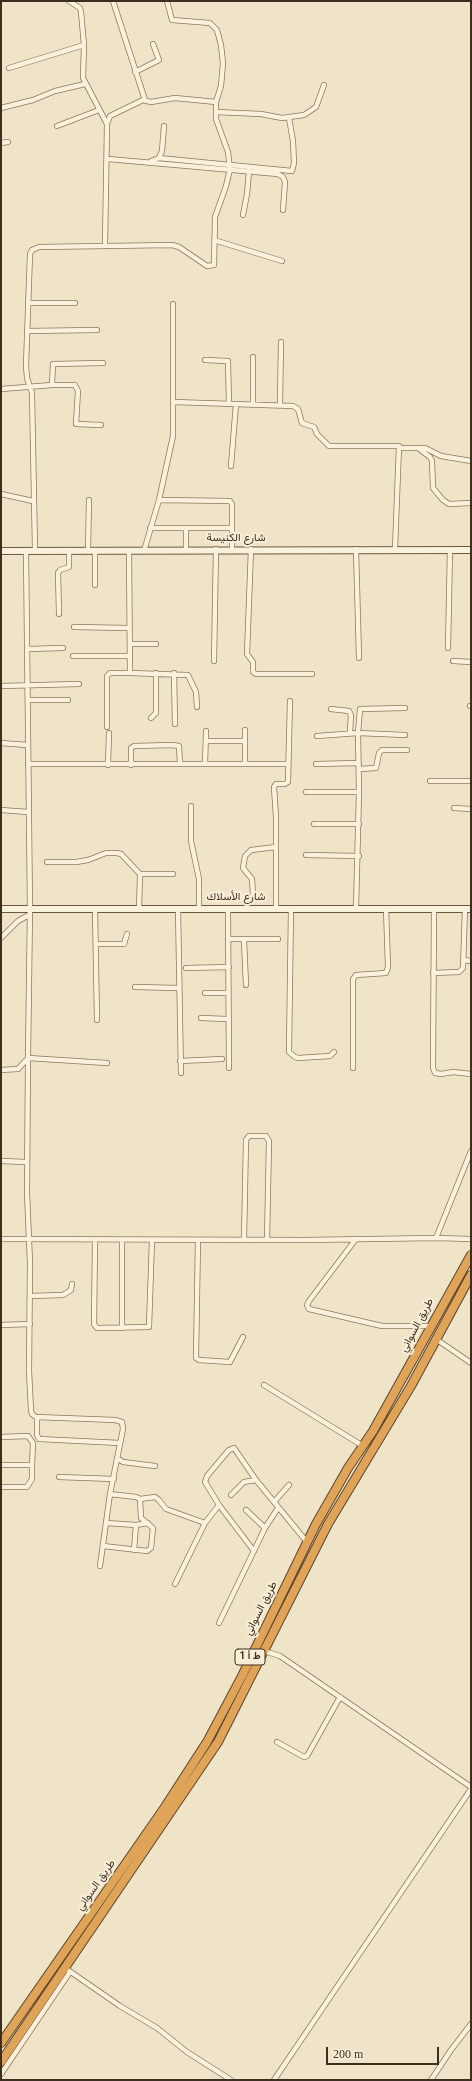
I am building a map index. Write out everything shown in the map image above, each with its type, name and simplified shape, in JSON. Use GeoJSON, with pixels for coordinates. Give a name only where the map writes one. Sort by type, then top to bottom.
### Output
{"type":"FeatureCollection","features":[{"type":"Feature","properties":{"kind":"highway","name":"طريق السواني"},"geometry":{"type":"LineString","coordinates":[[1,2043],[165,1807],[207,1742],[242,1676],[307,1542],[455,1282],[468,1268],[471,1255]]}},
{"type":"Feature","properties":{"kind":"highway","name":"طريق السواني"},"geometry":{"type":"LineString","coordinates":[[1,2062],[67,1970],[218,1742],[328,1524],[384,1433],[471,1275]]}},
{"type":"Feature","properties":{"kind":"highway"},"geometry":{"type":"LineString","coordinates":[[455,1282],[462,1284],[463,1290]]}},
{"type":"Feature","properties":{"kind":"main road","name":"شارع الكنيسة"},"geometry":{"type":"LineString","coordinates":[[1,551],[144,551],[216,549],[471,550]]}},
{"type":"Feature","properties":{"kind":"main road","name":"شارع الأسلاك"},"geometry":{"type":"LineString","coordinates":[[1,909],[29,912],[95,909],[468,909]]}},
{"type":"Feature","properties":{"kind":"street"},"geometry":{"type":"LineString","coordinates":[[69,1],[80,8],[84,45],[82,72],[85,84],[107,124]]}},
{"type":"Feature","properties":{"kind":"street"},"geometry":{"type":"LineString","coordinates":[[112,1],[145,100]]}},
{"type":"Feature","properties":{"kind":"street"},"geometry":{"type":"LineString","coordinates":[[35,550],[32,393],[26,365],[30,254],[32,250],[39,247],[105,245],[175,246],[211,267],[214,265],[215,217],[226,186],[230,167],[228,152],[216,119],[216,102],[221,86],[223,63],[217,30],[210,23],[172,20],[167,1]]}},
{"type":"Feature","properties":{"kind":"street"},"geometry":{"type":"LineString","coordinates":[[135,72],[159,60],[153,44]]}},
{"type":"Feature","properties":{"kind":"street"},"geometry":{"type":"LineString","coordinates":[[9,68],[84,45]]}},
{"type":"Feature","properties":{"kind":"street"},"geometry":{"type":"LineString","coordinates":[[1,108],[38,98],[55,91],[85,84]]}},
{"type":"Feature","properties":{"kind":"street"},"geometry":{"type":"LineString","coordinates":[[216,112],[244,113],[289,118],[308,114],[320,99],[324,85]]}},
{"type":"Feature","properties":{"kind":"street"},"geometry":{"type":"LineString","coordinates":[[105,245],[108,158],[107,124],[110,116],[145,100],[152,102],[175,98],[216,102]]}},
{"type":"Feature","properties":{"kind":"street"},"geometry":{"type":"LineString","coordinates":[[57,126],[99,110]]}},
{"type":"Feature","properties":{"kind":"street"},"geometry":{"type":"LineString","coordinates":[[108,158],[292,171],[294,163],[294,141],[289,118]]}},
{"type":"Feature","properties":{"kind":"street"},"geometry":{"type":"LineString","coordinates":[[159,158],[162,151],[164,126]]}},
{"type":"Feature","properties":{"kind":"street"},"geometry":{"type":"LineString","coordinates":[[1,143],[8,142]]}},
{"type":"Feature","properties":{"kind":"street"},"geometry":{"type":"LineString","coordinates":[[150,162],[159,158],[278,174],[283,177],[285,182],[283,210]]}},
{"type":"Feature","properties":{"kind":"street"},"geometry":{"type":"LineString","coordinates":[[243,215],[249,171]]}},
{"type":"Feature","properties":{"kind":"street"},"geometry":{"type":"LineString","coordinates":[[214,240],[282,261]]}},
{"type":"Feature","properties":{"kind":"street"},"geometry":{"type":"LineString","coordinates":[[29,303],[75,303]]}},
{"type":"Feature","properties":{"kind":"street"},"geometry":{"type":"LineString","coordinates":[[144,551],[159,500],[173,436],[173,304]]}},
{"type":"Feature","properties":{"kind":"street"},"geometry":{"type":"LineString","coordinates":[[28,332],[97,330]]}},
{"type":"Feature","properties":{"kind":"street"},"geometry":{"type":"LineString","coordinates":[[280,404],[281,342]]}},
{"type":"Feature","properties":{"kind":"street"},"geometry":{"type":"LineString","coordinates":[[253,357],[253,404]]}},
{"type":"Feature","properties":{"kind":"street"},"geometry":{"type":"LineString","coordinates":[[205,360],[228,361],[229,404]]}},
{"type":"Feature","properties":{"kind":"street"},"geometry":{"type":"LineString","coordinates":[[52,385],[53,364],[104,363]]}},
{"type":"Feature","properties":{"kind":"street"},"geometry":{"type":"LineString","coordinates":[[1,389],[30,386],[75,385],[77,388],[76,424],[101,425]]}},
{"type":"Feature","properties":{"kind":"street"},"geometry":{"type":"LineString","coordinates":[[174,402],[280,404],[297,408],[302,423],[314,428],[317,434],[329,446],[397,446],[400,448],[425,448],[441,456],[471,461]]}},
{"type":"Feature","properties":{"kind":"street"},"geometry":{"type":"LineString","coordinates":[[232,466],[236,404]]}},
{"type":"Feature","properties":{"kind":"street"},"geometry":{"type":"LineString","coordinates":[[395,549],[400,448]]}},
{"type":"Feature","properties":{"kind":"street"},"geometry":{"type":"LineString","coordinates":[[418,448],[430,457],[432,461],[433,488],[443,500],[449,504],[471,503]]}},
{"type":"Feature","properties":{"kind":"street"},"geometry":{"type":"LineString","coordinates":[[1,494],[33,501]]}},
{"type":"Feature","properties":{"kind":"street"},"geometry":{"type":"LineString","coordinates":[[89,500],[91,550],[95,585]]}},
{"type":"Feature","properties":{"kind":"street"},"geometry":{"type":"LineString","coordinates":[[159,500],[230,501],[232,504],[232,549]]}},
{"type":"Feature","properties":{"kind":"street"},"geometry":{"type":"LineString","coordinates":[[150,528],[231,528]]}},
{"type":"Feature","properties":{"kind":"street"},"geometry":{"type":"LineString","coordinates":[[186,528],[186,550]]}},
{"type":"Feature","properties":{"kind":"street"},"geometry":{"type":"LineString","coordinates":[[214,661],[216,549]]}},
{"type":"Feature","properties":{"kind":"street"},"geometry":{"type":"LineString","coordinates":[[251,549],[247,654],[253,662],[254,673],[312,674]]}},
{"type":"Feature","properties":{"kind":"street"},"geometry":{"type":"LineString","coordinates":[[356,549],[359,658]]}},
{"type":"Feature","properties":{"kind":"street"},"geometry":{"type":"LineString","coordinates":[[59,614],[58,573],[60,570],[69,567],[69,550]]}},
{"type":"Feature","properties":{"kind":"street"},"geometry":{"type":"LineString","coordinates":[[129,550],[130,673]]}},
{"type":"Feature","properties":{"kind":"street"},"geometry":{"type":"LineString","coordinates":[[448,648],[450,550]]}},
{"type":"Feature","properties":{"kind":"street"},"geometry":{"type":"LineString","coordinates":[[26,551],[29,912],[27,1162],[31,1410],[32,1414],[37,1418],[119,1420],[122,1422],[123,1429],[110,1494],[100,1566]]}},
{"type":"Feature","properties":{"kind":"street"},"geometry":{"type":"LineString","coordinates":[[74,627],[129,628]]}},
{"type":"Feature","properties":{"kind":"street"},"geometry":{"type":"LineString","coordinates":[[130,644],[156,644]]}},
{"type":"Feature","properties":{"kind":"street"},"geometry":{"type":"LineString","coordinates":[[27,649],[63,648]]}},
{"type":"Feature","properties":{"kind":"street"},"geometry":{"type":"LineString","coordinates":[[73,656],[130,656]]}},
{"type":"Feature","properties":{"kind":"street"},"geometry":{"type":"LineString","coordinates":[[454,661],[471,662]]}},
{"type":"Feature","properties":{"kind":"street"},"geometry":{"type":"LineString","coordinates":[[107,727],[107,676],[110,673],[174,673],[188,675],[196,692],[197,707]]}},
{"type":"Feature","properties":{"kind":"street"},"geometry":{"type":"LineString","coordinates":[[151,718],[156,713],[156,673]]}},
{"type":"Feature","properties":{"kind":"street"},"geometry":{"type":"LineString","coordinates":[[174,673],[175,724]]}},
{"type":"Feature","properties":{"kind":"street"},"geometry":{"type":"LineString","coordinates":[[1,686],[79,684]]}},
{"type":"Feature","properties":{"kind":"street"},"geometry":{"type":"LineString","coordinates":[[28,700],[68,700]]}},
{"type":"Feature","properties":{"kind":"street"},"geometry":{"type":"LineString","coordinates":[[276,908],[274,787],[276,784],[285,784],[288,782],[290,701]]}},
{"type":"Feature","properties":{"kind":"street"},"geometry":{"type":"LineString","coordinates":[[356,908],[359,824],[358,733],[360,709],[405,708]]}},
{"type":"Feature","properties":{"kind":"street"},"geometry":{"type":"LineString","coordinates":[[331,709],[342,709],[349,711],[351,715],[350,732]]}},
{"type":"Feature","properties":{"kind":"street"},"geometry":{"type":"LineString","coordinates":[[245,730],[245,764]]}},
{"type":"Feature","properties":{"kind":"street"},"geometry":{"type":"LineString","coordinates":[[205,764],[206,731]]}},
{"type":"Feature","properties":{"kind":"street"},"geometry":{"type":"LineString","coordinates":[[317,736],[350,732],[405,735]]}},
{"type":"Feature","properties":{"kind":"street"},"geometry":{"type":"LineString","coordinates":[[108,765],[109,733]]}},
{"type":"Feature","properties":{"kind":"street"},"geometry":{"type":"LineString","coordinates":[[206,741],[245,741]]}},
{"type":"Feature","properties":{"kind":"street"},"geometry":{"type":"LineString","coordinates":[[1,743],[27,745]]}},
{"type":"Feature","properties":{"kind":"street"},"geometry":{"type":"LineString","coordinates":[[131,765],[131,748],[134,746],[172,745],[179,746],[180,764]]}},
{"type":"Feature","properties":{"kind":"street"},"geometry":{"type":"LineString","coordinates":[[316,764],[376,768],[379,753],[382,750],[407,750]]}},
{"type":"Feature","properties":{"kind":"street"},"geometry":{"type":"LineString","coordinates":[[28,764],[288,764]]}},
{"type":"Feature","properties":{"kind":"street"},"geometry":{"type":"LineString","coordinates":[[430,781],[471,781]]}},
{"type":"Feature","properties":{"kind":"street"},"geometry":{"type":"LineString","coordinates":[[306,792],[359,792]]}},
{"type":"Feature","properties":{"kind":"street"},"geometry":{"type":"LineString","coordinates":[[191,806],[191,841],[198,879],[199,909]]}},
{"type":"Feature","properties":{"kind":"street"},"geometry":{"type":"LineString","coordinates":[[454,808],[471,809]]}},
{"type":"Feature","properties":{"kind":"street"},"geometry":{"type":"LineString","coordinates":[[1,810],[28,812]]}},
{"type":"Feature","properties":{"kind":"street"},"geometry":{"type":"LineString","coordinates":[[314,824],[359,824]]}},
{"type":"Feature","properties":{"kind":"street"},"geometry":{"type":"LineString","coordinates":[[253,895],[252,879],[243,868],[245,856],[251,850],[276,848]]}},
{"type":"Feature","properties":{"kind":"street"},"geometry":{"type":"LineString","coordinates":[[47,862],[76,862],[88,860],[98,855],[121,854],[140,874],[139,909]]}},
{"type":"Feature","properties":{"kind":"street"},"geometry":{"type":"LineString","coordinates":[[306,855],[358,856]]}},
{"type":"Feature","properties":{"kind":"street"},"geometry":{"type":"LineString","coordinates":[[140,874],[173,874]]}},
{"type":"Feature","properties":{"kind":"street"},"geometry":{"type":"LineString","coordinates":[[291,908],[290,1052],[298,1058],[330,1056],[334,1052]]}},
{"type":"Feature","properties":{"kind":"street"},"geometry":{"type":"LineString","coordinates":[[353,1068],[353,979],[356,975],[386,974],[388,967],[386,908]]}},
{"type":"Feature","properties":{"kind":"street"},"geometry":{"type":"LineString","coordinates":[[95,909],[97,1020]]}},
{"type":"Feature","properties":{"kind":"street"},"geometry":{"type":"LineString","coordinates":[[178,909],[181,1073]]}},
{"type":"Feature","properties":{"kind":"street"},"geometry":{"type":"LineString","coordinates":[[228,909],[227,1019],[229,1068]]}},
{"type":"Feature","properties":{"kind":"street"},"geometry":{"type":"LineString","coordinates":[[434,909],[434,1071],[441,1074],[453,1072],[471,1074]]}},
{"type":"Feature","properties":{"kind":"street"},"geometry":{"type":"LineString","coordinates":[[433,973],[459,972],[463,968],[468,909]]}},
{"type":"Feature","properties":{"kind":"street"},"geometry":{"type":"LineString","coordinates":[[1,938],[29,912]]}},
{"type":"Feature","properties":{"kind":"street"},"geometry":{"type":"LineString","coordinates":[[96,944],[124,944],[127,934]]}},
{"type":"Feature","properties":{"kind":"street"},"geometry":{"type":"LineString","coordinates":[[228,939],[278,939]]}},
{"type":"Feature","properties":{"kind":"street"},"geometry":{"type":"LineString","coordinates":[[244,940],[246,985]]}},
{"type":"Feature","properties":{"kind":"street"},"geometry":{"type":"LineString","coordinates":[[464,960],[471,961]]}},
{"type":"Feature","properties":{"kind":"street"},"geometry":{"type":"LineString","coordinates":[[186,968],[228,967]]}},
{"type":"Feature","properties":{"kind":"street"},"geometry":{"type":"LineString","coordinates":[[135,987],[179,988]]}},
{"type":"Feature","properties":{"kind":"street"},"geometry":{"type":"LineString","coordinates":[[205,993],[228,993]]}},
{"type":"Feature","properties":{"kind":"street"},"geometry":{"type":"LineString","coordinates":[[201,1018],[227,1019]]}},
{"type":"Feature","properties":{"kind":"street"},"geometry":{"type":"LineString","coordinates":[[28,1058],[107,1063]]}},
{"type":"Feature","properties":{"kind":"street"},"geometry":{"type":"LineString","coordinates":[[1,1070],[18,1069],[28,1058]]}},
{"type":"Feature","properties":{"kind":"street"},"geometry":{"type":"LineString","coordinates":[[180,1061],[222,1059]]}},
{"type":"Feature","properties":{"kind":"street"},"geometry":{"type":"LineString","coordinates":[[244,1240],[246,1140],[249,1136],[266,1136],[269,1141],[267,1240]]}},
{"type":"Feature","properties":{"kind":"street"},"geometry":{"type":"LineString","coordinates":[[436,1238],[471,1151]]}},
{"type":"Feature","properties":{"kind":"street"},"geometry":{"type":"LineString","coordinates":[[1,1161],[27,1162]]}},
{"type":"Feature","properties":{"kind":"street"},"geometry":{"type":"LineString","coordinates":[[1,1239],[471,1239]]}},
{"type":"Feature","properties":{"kind":"street"},"geometry":{"type":"LineString","coordinates":[[356,1239],[309,1301],[307,1306],[309,1309],[382,1326],[431,1326]]}},
{"type":"Feature","properties":{"kind":"street"},"geometry":{"type":"LineString","coordinates":[[95,1240],[94,1326],[97,1328],[144,1328],[150,1325],[152,1240]]}},
{"type":"Feature","properties":{"kind":"street"},"geometry":{"type":"LineString","coordinates":[[122,1240],[122,1328]]}},
{"type":"Feature","properties":{"kind":"street"},"geometry":{"type":"LineString","coordinates":[[198,1240],[196,1358],[230,1362],[243,1337]]}},
{"type":"Feature","properties":{"kind":"street"},"geometry":{"type":"LineString","coordinates":[[30,1296],[63,1295],[71,1290],[72,1284]]}},
{"type":"Feature","properties":{"kind":"street"},"geometry":{"type":"LineString","coordinates":[[1,1325],[30,1324]]}},
{"type":"Feature","properties":{"kind":"street"},"geometry":{"type":"LineString","coordinates":[[436,1339],[471,1363]]}},
{"type":"Feature","properties":{"kind":"street"},"geometry":{"type":"LineString","coordinates":[[264,1385],[363,1446]]}},
{"type":"Feature","properties":{"kind":"street"},"geometry":{"type":"LineString","coordinates":[[37,1418],[37,1435],[39,1439],[120,1443]]}},
{"type":"Feature","properties":{"kind":"street"},"geometry":{"type":"LineString","coordinates":[[1,1437],[30,1438],[33,1443],[32,1479],[27,1487],[1,1487]]}},
{"type":"Feature","properties":{"kind":"street"},"geometry":{"type":"LineString","coordinates":[[254,1551],[205,1482],[207,1476],[229,1450],[234,1448],[256,1480],[307,1542]]}},
{"type":"Feature","properties":{"kind":"street"},"geometry":{"type":"LineString","coordinates":[[117,1458],[123,1462],[155,1466]]}},
{"type":"Feature","properties":{"kind":"street"},"geometry":{"type":"LineString","coordinates":[[1,1465],[32,1466]]}},
{"type":"Feature","properties":{"kind":"street"},"geometry":{"type":"LineString","coordinates":[[58,1477],[114,1479]]}},
{"type":"Feature","properties":{"kind":"street"},"geometry":{"type":"LineString","coordinates":[[231,1495],[244,1482],[256,1480]]}},
{"type":"Feature","properties":{"kind":"street"},"geometry":{"type":"LineString","coordinates":[[274,1502],[289,1485]]}},
{"type":"Feature","properties":{"kind":"street"},"geometry":{"type":"LineString","coordinates":[[110,1494],[136,1497],[140,1499],[155,1498],[160,1500],[166,1509],[205,1523]]}},
{"type":"Feature","properties":{"kind":"street"},"geometry":{"type":"LineString","coordinates":[[103,1546],[134,1550],[150,1550],[154,1531],[152,1526],[142,1518],[140,1499]]}},
{"type":"Feature","properties":{"kind":"street"},"geometry":{"type":"LineString","coordinates":[[176,1584],[205,1523],[220,1505]]}},
{"type":"Feature","properties":{"kind":"street"},"geometry":{"type":"LineString","coordinates":[[218,1623],[265,1528],[278,1508]]}},
{"type":"Feature","properties":{"kind":"street"},"geometry":{"type":"LineString","coordinates":[[246,1510],[265,1528]]}},
{"type":"Feature","properties":{"kind":"street"},"geometry":{"type":"LineString","coordinates":[[106,1523],[136,1525],[148,1523]]}},
{"type":"Feature","properties":{"kind":"street"},"geometry":{"type":"LineString","coordinates":[[134,1550],[136,1525]]}},
{"type":"Feature","properties":{"kind":"street"},"geometry":{"type":"LineString","coordinates":[[264,1651],[280,1656],[471,1788],[274,2080]]}},
{"type":"Feature","properties":{"kind":"street"},"geometry":{"type":"LineString","coordinates":[[277,1742],[304,1757],[307,1756],[340,1697]]}},
{"type":"Feature","properties":{"kind":"street"},"geometry":{"type":"LineString","coordinates":[[1,2074],[67,1970],[120,2006],[157,2028],[187,2052],[231,2080]]}},
{"type":"Feature","properties":{"kind":"street"},"geometry":{"type":"LineString","coordinates":[[431,2080],[470,2027]]}}]}
